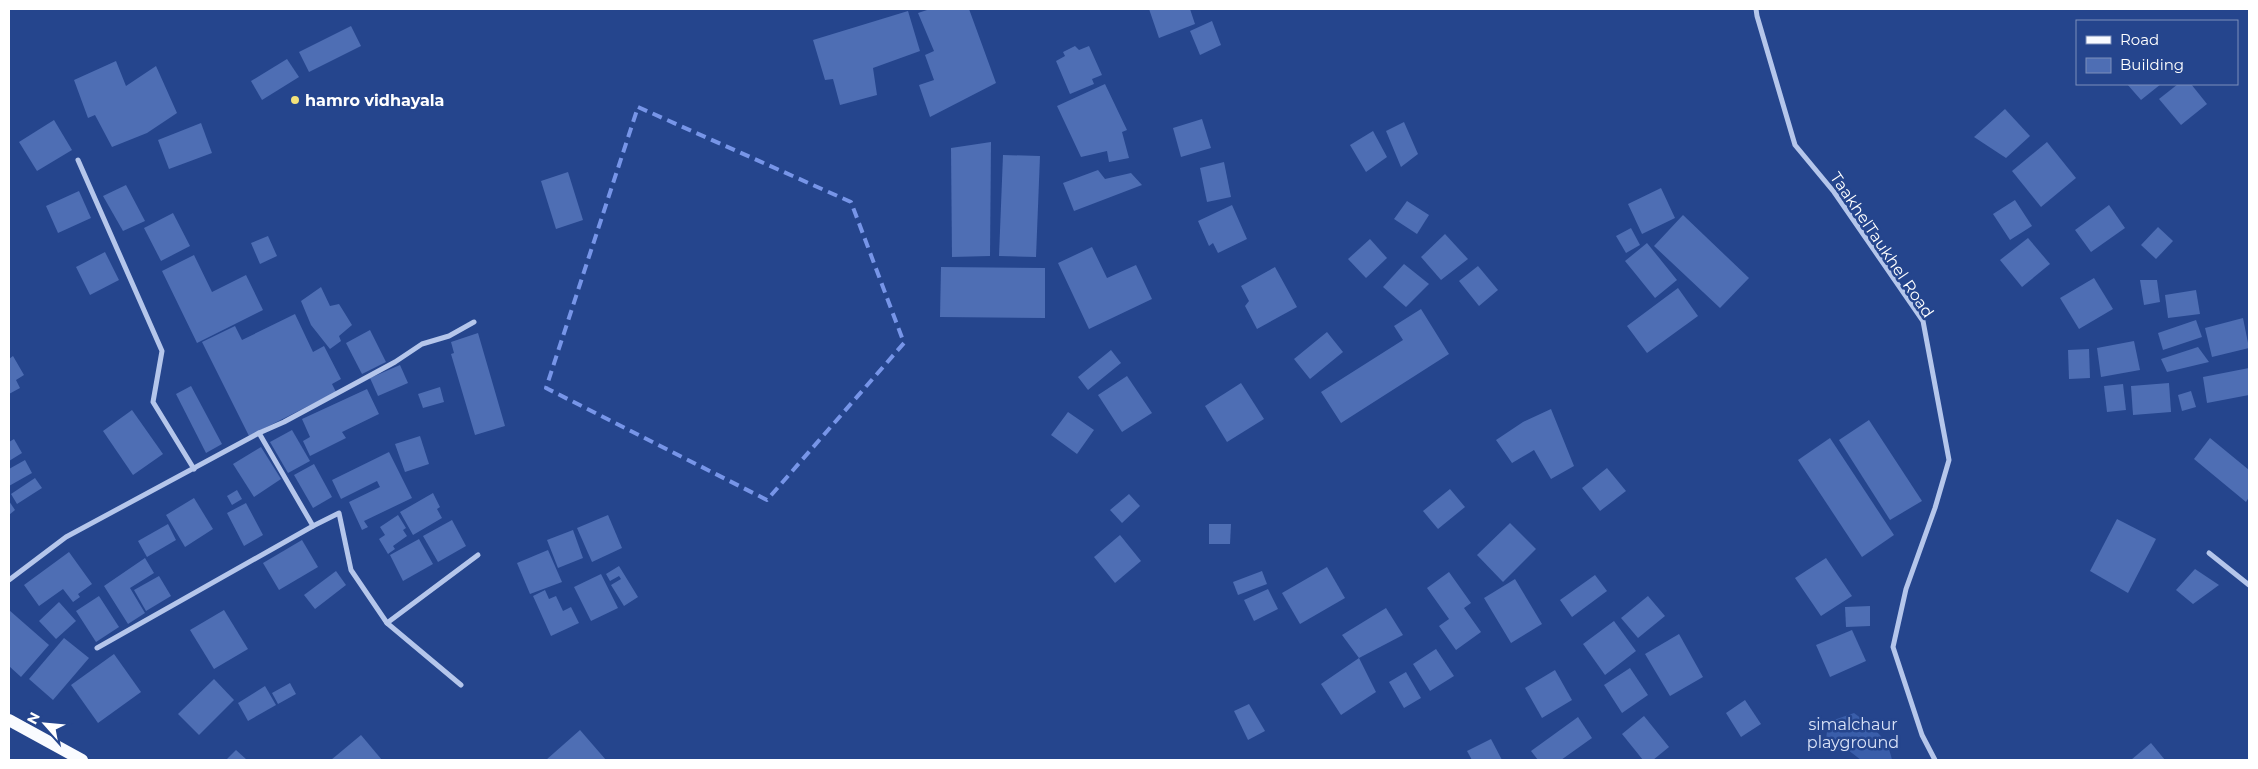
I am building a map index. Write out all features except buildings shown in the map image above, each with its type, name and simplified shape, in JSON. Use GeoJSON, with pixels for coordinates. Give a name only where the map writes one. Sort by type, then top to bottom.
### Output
{"type":"FeatureCollection","features":[{"type":"Feature","properties":{"kind":"main road"},"geometry":{"type":"LineString","coordinates":[[9,720],[82,760]]}},
{"type":"Feature","properties":{"kind":"street","name":"TaakhelTaukhel Road"},"geometry":{"type":"LineString","coordinates":[[1756,9],[1795,145],[1834,192],[1923,321],[1949,460],[1906,589],[1893,646],[1922,735],[1935,760]]}},
{"type":"Feature","properties":{"kind":"street"},"geometry":{"type":"LineString","coordinates":[[78,160],[162,352],[152,402],[194,469]]}},
{"type":"Feature","properties":{"kind":"street"},"geometry":{"type":"LineString","coordinates":[[9,580],[66,537],[395,362],[422,344],[449,336],[474,322]]}},
{"type":"Feature","properties":{"kind":"street"},"geometry":{"type":"LineString","coordinates":[[259,433],[312,526]]}},
{"type":"Feature","properties":{"kind":"street"},"geometry":{"type":"LineString","coordinates":[[97,648],[312,526],[339,513],[351,570],[387,623],[461,684]]}},
{"type":"Feature","properties":{"kind":"street"},"geometry":{"type":"LineString","coordinates":[[2209,553],[2249,585]]}},
{"type":"Feature","properties":{"kind":"street"},"geometry":{"type":"LineString","coordinates":[[387,623],[478,555]]}},
{"type":"Feature","properties":{"kind":"highlighted area"},"geometry":{"type":"Polygon","coordinates":[[[638,107],[851,202],[904,343],[767,500],[546,388],[638,107]]]}},
{"type":"Feature","properties":{"kind":"green space","name":"simalchaur playground"},"geometry":{"type":"Polygon","coordinates":[[[1854,713],[1873,728],[1883,739],[1892,760],[1861,760],[1848,750],[1825,749],[1828,722],[1854,713]]]}},
{"type":"Feature","properties":{"kind":"place","name":"hamro vidhayala"},"geometry":{"type":"Point","coordinates":[295,100]}}]}
